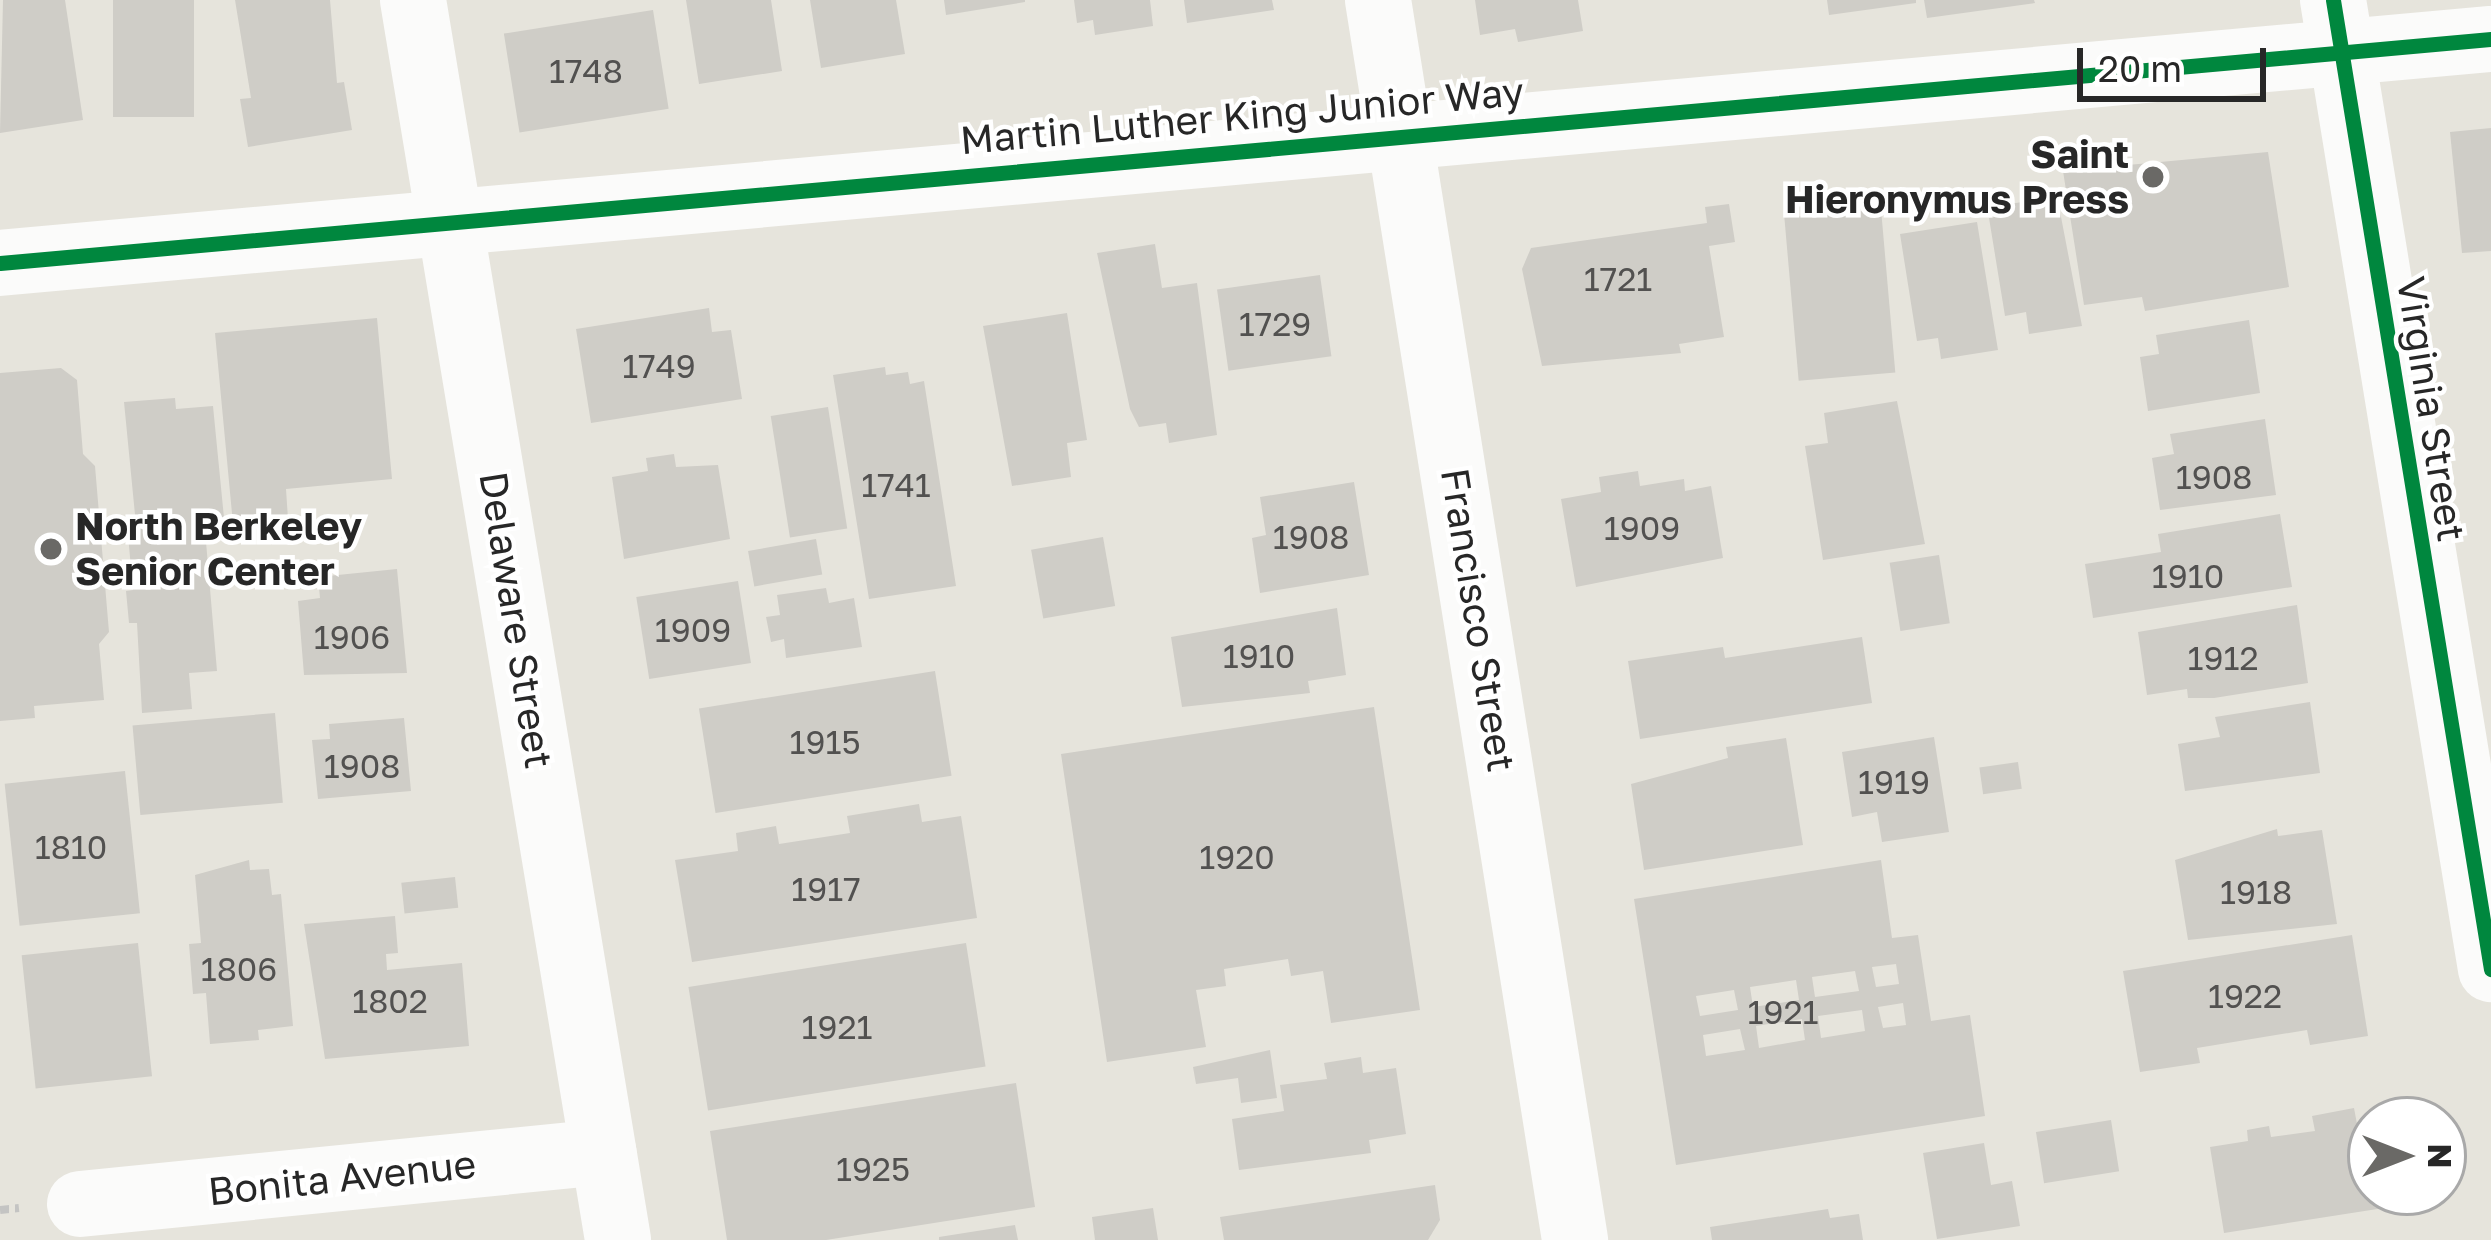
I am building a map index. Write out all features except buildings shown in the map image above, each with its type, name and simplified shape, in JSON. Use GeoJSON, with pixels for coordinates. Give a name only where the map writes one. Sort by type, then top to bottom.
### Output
{"type":"FeatureCollection","features":[{"type":"Feature","properties":{"kind":"street","name":"Delaware Street"},"geometry":{"type":"LineString","coordinates":[[413,0],[618,1240]]}},
{"type":"Feature","properties":{"kind":"street","name":"Francisco Street"},"geometry":{"type":"LineString","coordinates":[[1378,0],[1575,1240]]}},
{"type":"Feature","properties":{"kind":"street","name":"Martin Luther King Junior Way"},"geometry":{"type":"LineString","coordinates":[[0,263],[1400,136],[2337,26],[2491,39]]}},
{"type":"Feature","properties":{"kind":"street","name":"Virginia Street"},"geometry":{"type":"LineString","coordinates":[[2337,26],[2491,969]]}},
{"type":"Feature","properties":{"kind":"street","name":"Bonita Avenue"},"geometry":{"type":"LineString","coordinates":[[80,1204],[603,1152]]}},
{"type":"Feature","properties":{"kind":"cycle path"},"geometry":{"type":"LineString","coordinates":[[2333,0],[2491,969]]}},
{"type":"Feature","properties":{"kind":"cycle path"},"geometry":{"type":"LineString","coordinates":[[0,263],[2491,39]]}},
{"type":"Feature","properties":{"kind":"place","name":"Saint Hieronymus Press"},"geometry":{"type":"Point","coordinates":[2153,177]}},
{"type":"Feature","properties":{"kind":"place","name":"North Berkeley Senior Center"},"geometry":{"type":"Point","coordinates":[51,549]}}]}
